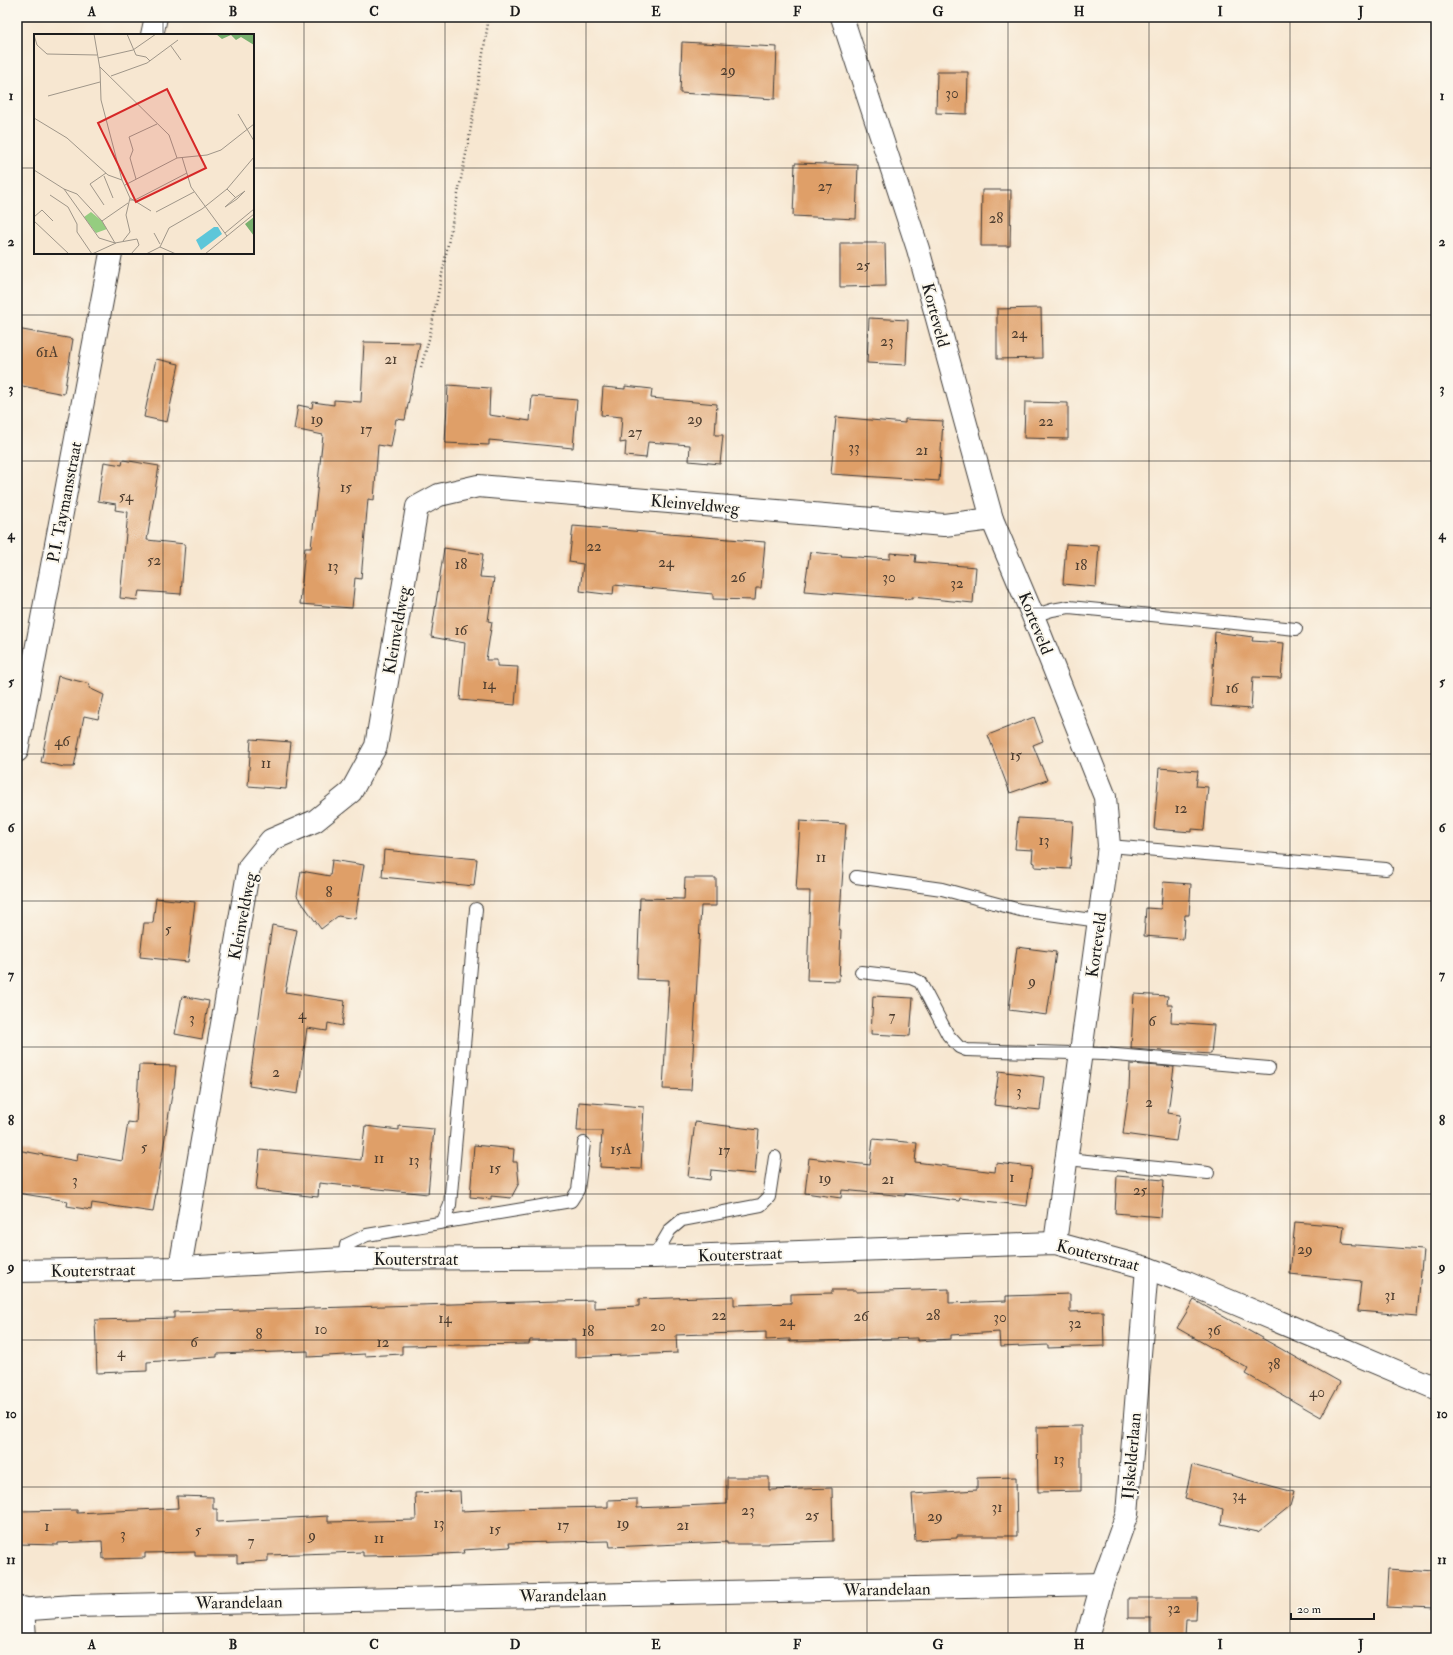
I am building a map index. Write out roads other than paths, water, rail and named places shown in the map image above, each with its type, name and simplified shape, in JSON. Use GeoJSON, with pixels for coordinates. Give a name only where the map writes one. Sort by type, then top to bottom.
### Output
{"type":"FeatureCollection","features":[{"type":"Feature","properties":{"kind":"street"},"geometry":{"type":"LineString","coordinates":[[152,34],[156,17]]}},
{"type":"Feature","properties":{"kind":"street","name":"Korteveld"},"geometry":{"type":"LineString","coordinates":[[842,17],[918,249],[992,519],[1033,616],[1105,797],[1109,846],[1055,1243]]}},
{"type":"Feature","properties":{"kind":"street","name":"P.I. Taymansstraat"},"geometry":{"type":"LineString","coordinates":[[17,751],[111,254]]}},
{"type":"Feature","properties":{"kind":"street","name":"Kleinveldweg"},"geometry":{"type":"LineString","coordinates":[[180,1268],[249,867],[271,840],[315,821],[351,792],[376,746],[417,507],[439,495],[478,486],[944,525],[992,519]]}},
{"type":"Feature","properties":{"kind":"street","name":"Kouterstraat"},"geometry":{"type":"LineString","coordinates":[[17,1271],[180,1268],[344,1259],[654,1257],[1055,1243],[1147,1268],[1187,1283],[1436,1388]]}},
{"type":"Feature","properties":{"kind":"street","name":"IJskelderlaan"},"geometry":{"type":"LineString","coordinates":[[1087,1638],[1102,1584],[1126,1514],[1147,1268]]}},
{"type":"Feature","properties":{"kind":"street","name":"Warandelaan"},"geometry":{"type":"LineString","coordinates":[[19,1607],[1102,1584]]}},
{"type":"Feature","properties":{"kind":"street"},"geometry":{"type":"LineString","coordinates":[[19,1607],[24,1638]]}},
{"type":"Feature","properties":{"kind":"lane"},"geometry":{"type":"LineString","coordinates":[[1033,616],[1052,610],[1069,607],[1296,629]]}},
{"type":"Feature","properties":{"kind":"lane"},"geometry":{"type":"LineString","coordinates":[[1109,846],[1386,869]]}},
{"type":"Feature","properties":{"kind":"lane"},"geometry":{"type":"LineString","coordinates":[[856,876],[942,889],[1020,910],[1099,921]]}},
{"type":"Feature","properties":{"kind":"lane"},"geometry":{"type":"LineString","coordinates":[[442,1221],[450,1205],[476,909]]}},
{"type":"Feature","properties":{"kind":"lane"},"geometry":{"type":"LineString","coordinates":[[861,972],[911,978],[920,982],[948,1035],[959,1047],[966,1050],[1104,1054],[1269,1068]]}},
{"type":"Feature","properties":{"kind":"lane"},"geometry":{"type":"LineString","coordinates":[[344,1259],[346,1245],[367,1235],[442,1221],[571,1201],[578,1190],[584,1143]]}},
{"type":"Feature","properties":{"kind":"lane"},"geometry":{"type":"LineString","coordinates":[[654,1257],[670,1230],[682,1220],[762,1205],[769,1197],[775,1157]]}},
{"type":"Feature","properties":{"kind":"lane"},"geometry":{"type":"LineString","coordinates":[[1067,1159],[1208,1173]]}}]}
